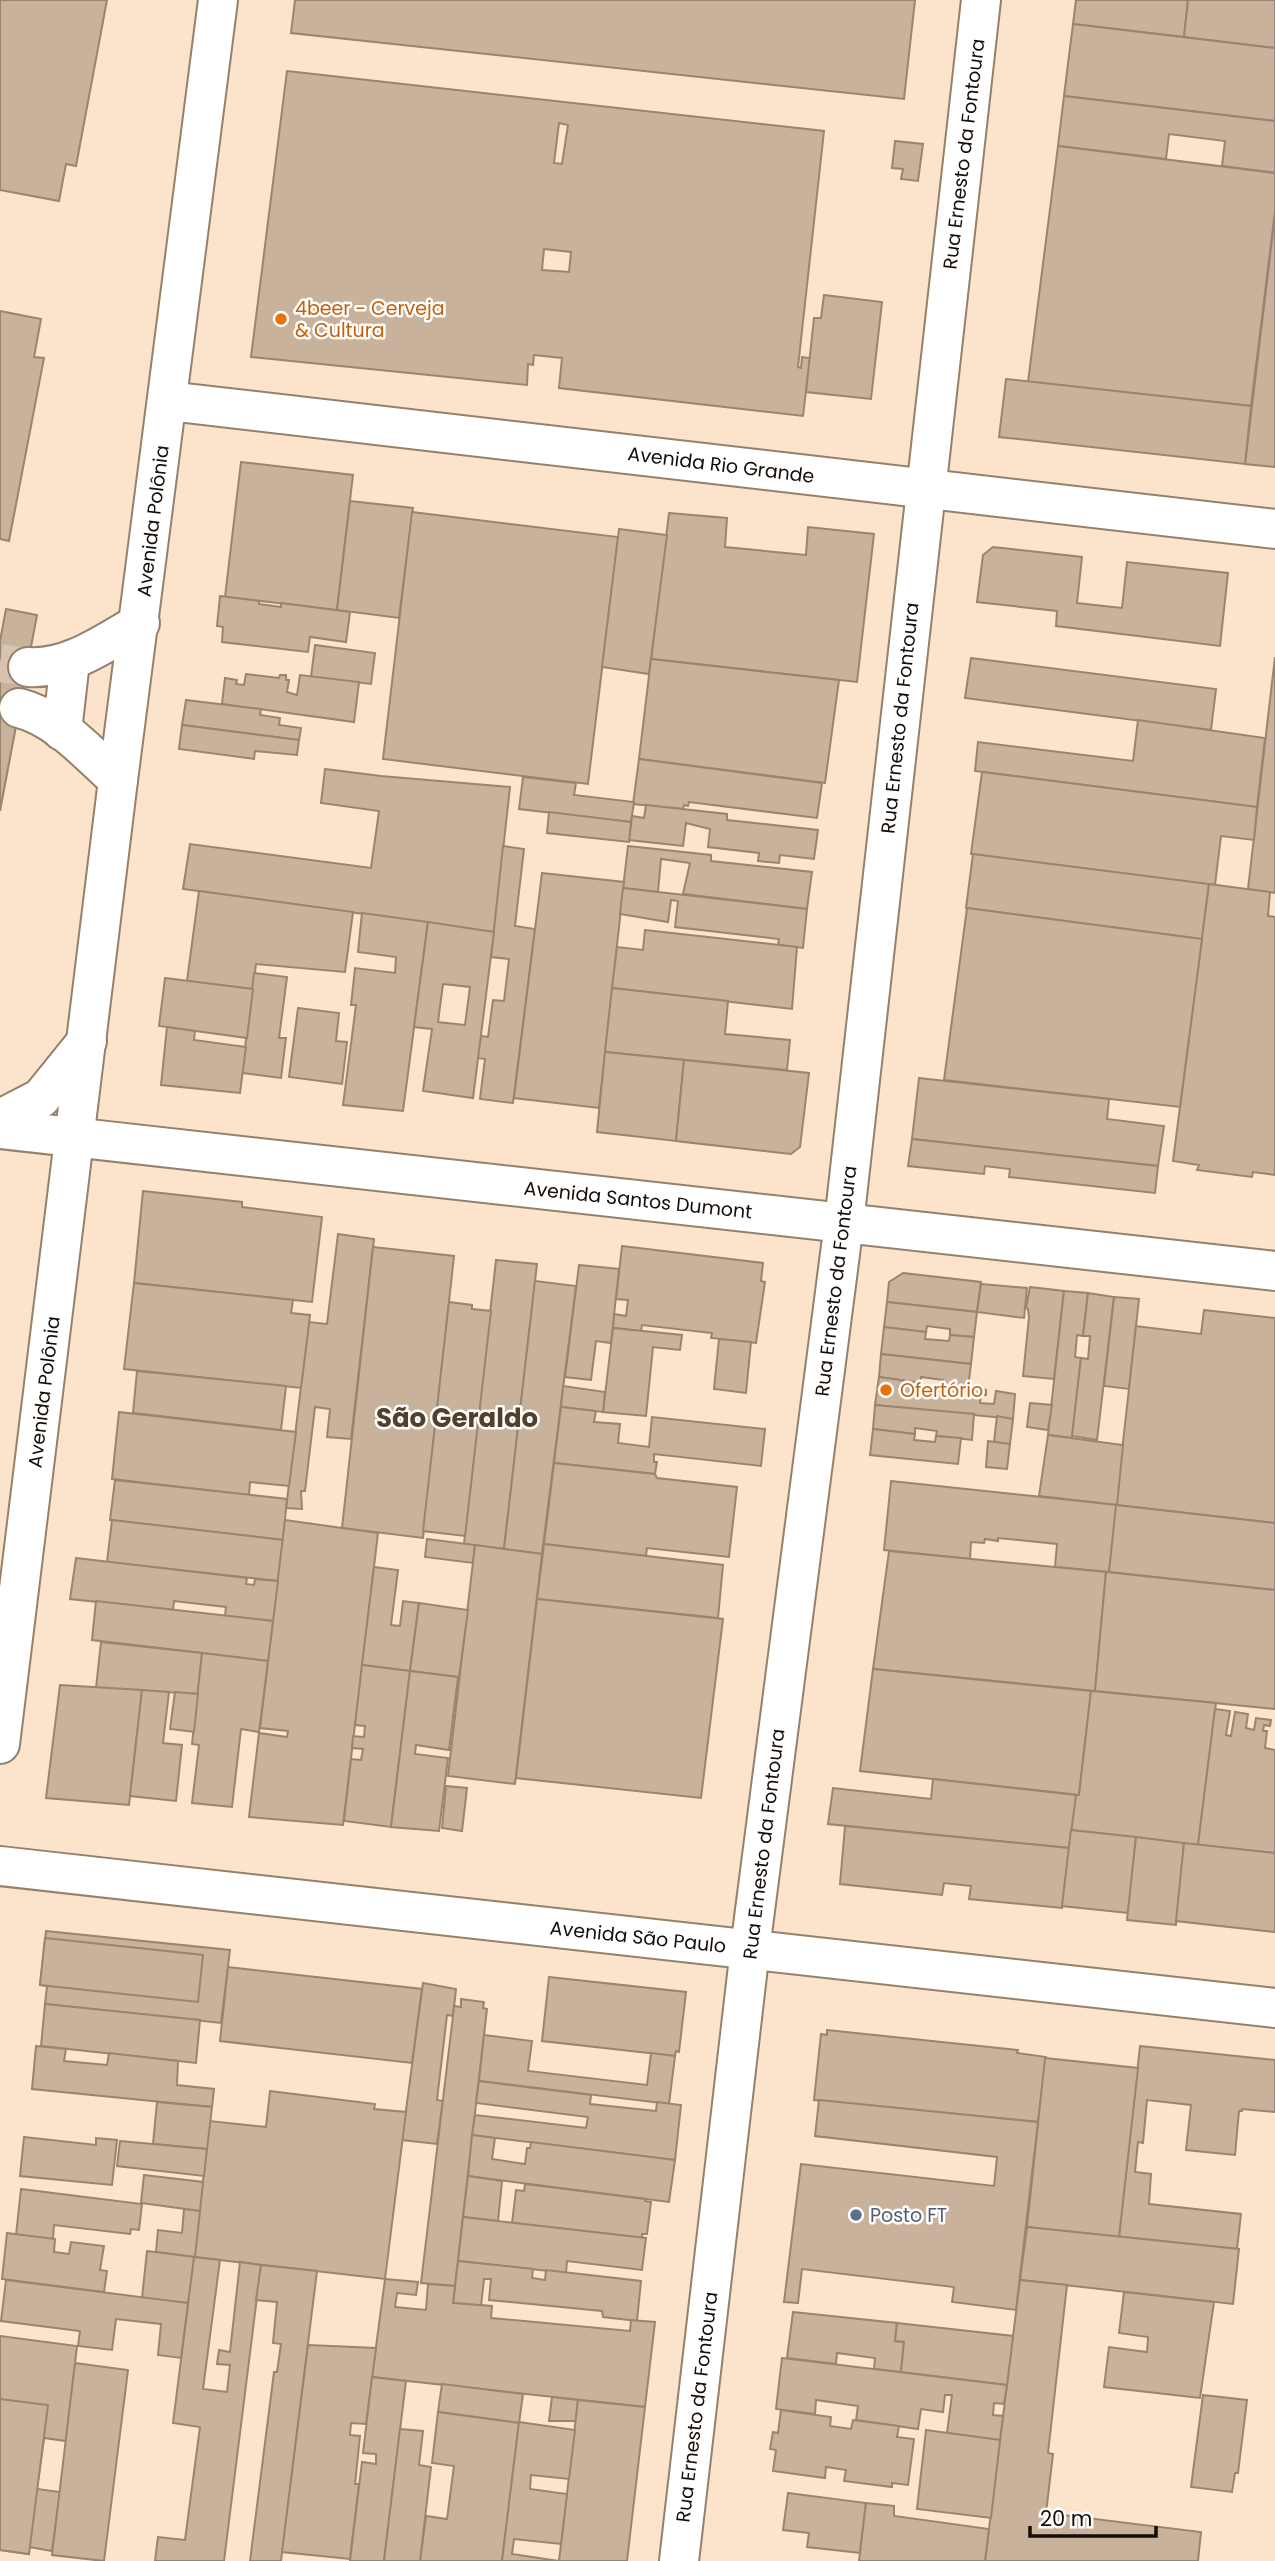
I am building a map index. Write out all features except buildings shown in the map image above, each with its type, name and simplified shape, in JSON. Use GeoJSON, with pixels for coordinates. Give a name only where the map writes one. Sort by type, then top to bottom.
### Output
{"type":"FeatureCollection","features":[{"type":"Feature","properties":{"kind":"street","name":"Avenida Polônia"},"geometry":{"type":"LineString","coordinates":[[0,1744],[118,780],[218,0]]}},
{"type":"Feature","properties":{"kind":"street","name":"Rua Ernesto da Fontoura"},"geometry":{"type":"LineString","coordinates":[[679,2561],[750,1949],[844,1223],[981,0]]}},
{"type":"Feature","properties":{"kind":"street","name":"Avenida Rio Grande"},"geometry":{"type":"LineString","coordinates":[[167,401],[1275,529]]}},
{"type":"Feature","properties":{"kind":"street"},"geometry":{"type":"LineString","coordinates":[[28,667],[38,668],[70,661],[140,623]]}},
{"type":"Feature","properties":{"kind":"street"},"geometry":{"type":"LineString","coordinates":[[62,731],[70,661]]}},
{"type":"Feature","properties":{"kind":"street"},"geometry":{"type":"LineString","coordinates":[[19,708],[31,711],[62,731],[118,780]]}},
{"type":"Feature","properties":{"kind":"street"},"geometry":{"type":"LineString","coordinates":[[0,1119],[41,1098],[86,1041]]}},
{"type":"Feature","properties":{"kind":"street","name":"Avenida Santos Dumont"},"geometry":{"type":"LineString","coordinates":[[0,1129],[1275,1271]]}},
{"type":"Feature","properties":{"kind":"street","name":"Avenida São Paulo"},"geometry":{"type":"LineString","coordinates":[[0,1866],[1275,2008]]}},
{"type":"Feature","properties":{"kind":"tunnel"},"geometry":{"type":"LineString","coordinates":[[0,663],[28,667]]}},
{"type":"Feature","properties":{"kind":"place","name":"4beer - Cerveja & Cultura"},"geometry":{"type":"Point","coordinates":[281,319]}},
{"type":"Feature","properties":{"kind":"place","name":"Ofertório"},"geometry":{"type":"Point","coordinates":[886,1390]}},
{"type":"Feature","properties":{"kind":"place","name":"Posto FT"},"geometry":{"type":"Point","coordinates":[856,2215]}},
{"type":"Feature","properties":{"kind":"district","name":"São Geraldo"},"geometry":{"type":"Point","coordinates":[457,1418]}}]}
